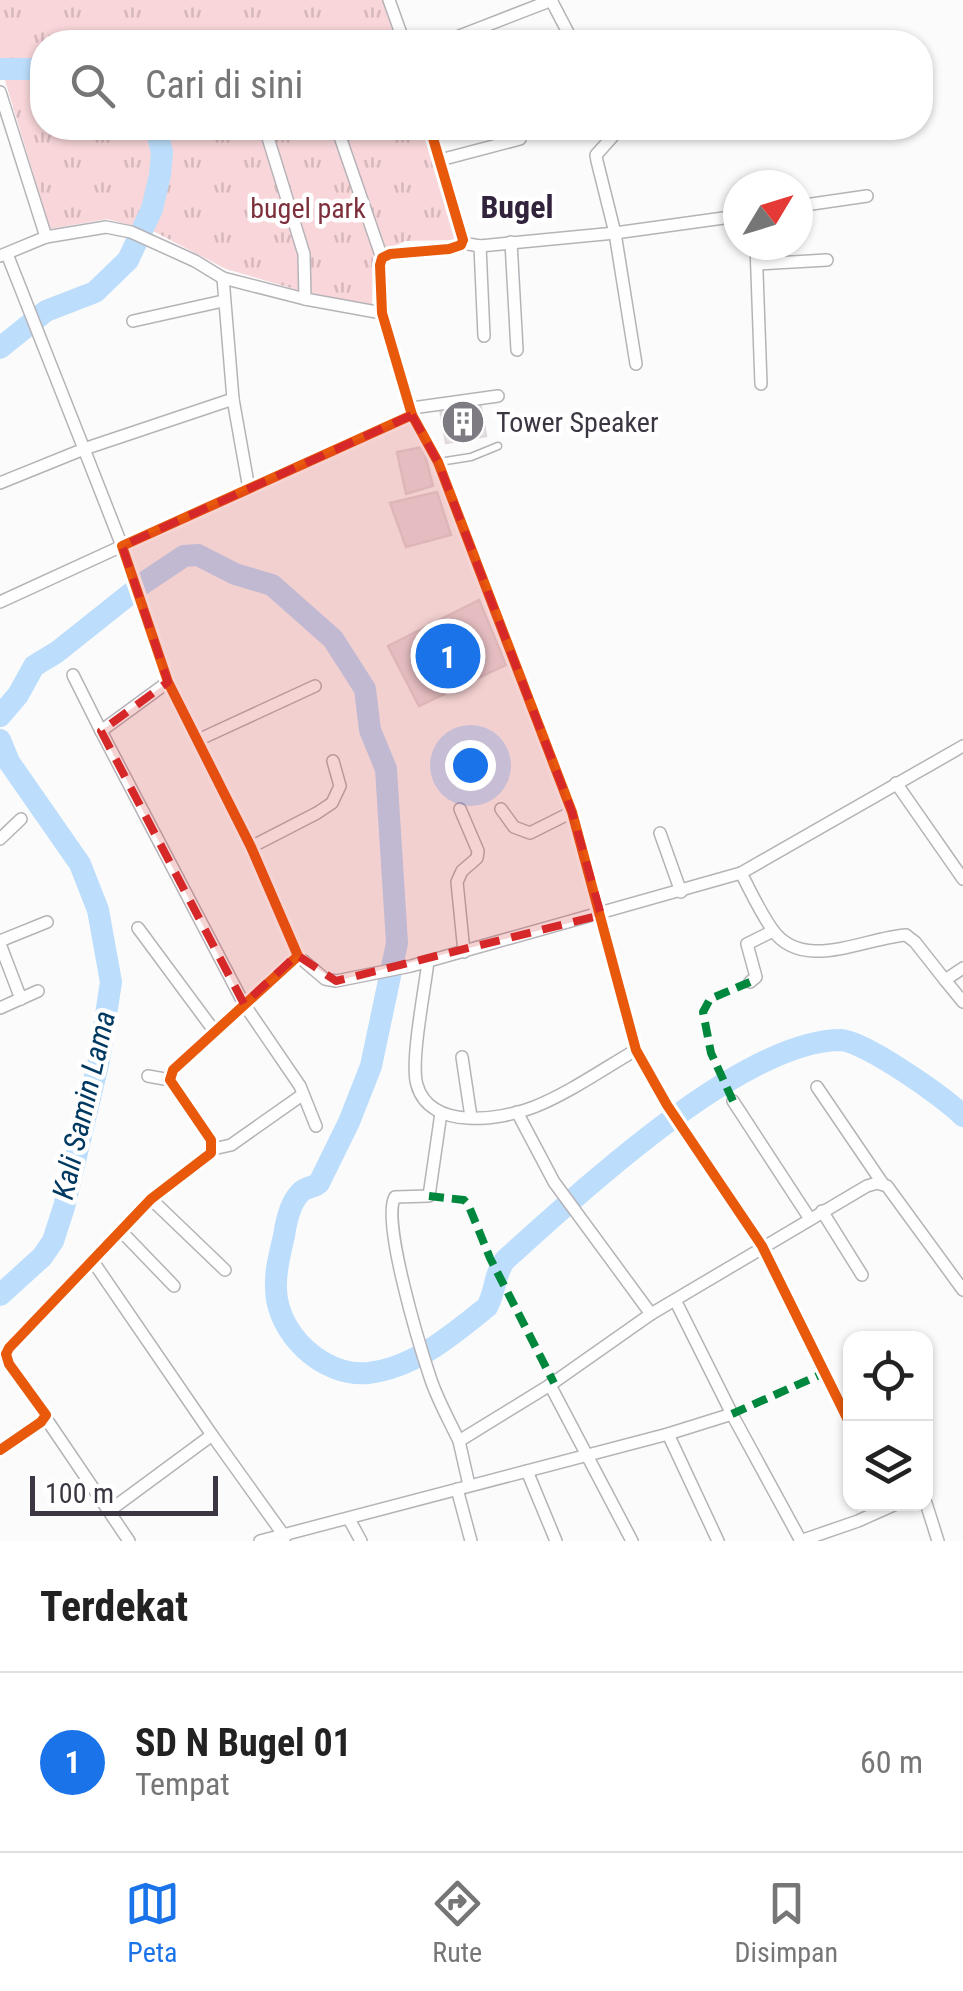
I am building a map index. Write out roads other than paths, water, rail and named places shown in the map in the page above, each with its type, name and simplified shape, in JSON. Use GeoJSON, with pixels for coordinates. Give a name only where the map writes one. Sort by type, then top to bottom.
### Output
{"type":"FeatureCollection","features":[{"type":"Feature","properties":{"kind":"street"},"geometry":{"type":"LineString","coordinates":[[389,0],[400,30]]}},
{"type":"Feature","properties":{"kind":"street"},"geometry":{"type":"LineString","coordinates":[[475,30],[552,0],[567,30]]}},
{"type":"Feature","properties":{"kind":"street"},"geometry":{"type":"LineString","coordinates":[[0,92],[46,237]]}},
{"type":"Feature","properties":{"kind":"street"},"geometry":{"type":"LineString","coordinates":[[269,140],[304,254],[306,299]]}},
{"type":"Feature","properties":{"kind":"street"},"geometry":{"type":"LineString","coordinates":[[341,140],[382,258],[382,313],[412,412],[438,462],[572,812],[636,1050],[684,1132],[762,1246],[849,1421]]}},
{"type":"Feature","properties":{"kind":"street"},"geometry":{"type":"LineString","coordinates":[[434,140],[461,228],[462,243]]}},
{"type":"Feature","properties":{"kind":"street"},"geometry":{"type":"LineString","coordinates":[[440,160],[516,140]]}},
{"type":"Feature","properties":{"kind":"street"},"geometry":{"type":"LineString","coordinates":[[609,140],[596,155],[615,234],[636,364]]}},
{"type":"Feature","properties":{"kind":"street"},"geometry":{"type":"LineString","coordinates":[[813,204],[867,196]]}},
{"type":"Feature","properties":{"kind":"street"},"geometry":{"type":"LineString","coordinates":[[382,258],[400,252],[449,249],[462,243],[480,246],[615,234],[723,218]]}},
{"type":"Feature","properties":{"kind":"street"},"geometry":{"type":"LineString","coordinates":[[382,313],[223,278],[195,260],[131,232],[93,228],[46,237],[3,255],[122,546],[168,682],[250,846],[298,956],[319,975],[330,980],[428,962],[741,874],[963,746]]}},
{"type":"Feature","properties":{"kind":"street"},"geometry":{"type":"LineString","coordinates":[[511,242],[517,350]]}},
{"type":"Feature","properties":{"kind":"street"},"geometry":{"type":"LineString","coordinates":[[480,246],[484,336]]}},
{"type":"Feature","properties":{"kind":"street"},"geometry":{"type":"LineString","coordinates":[[757,260],[761,384]]}},
{"type":"Feature","properties":{"kind":"street"},"geometry":{"type":"LineString","coordinates":[[757,264],[826,260]]}},
{"type":"Feature","properties":{"kind":"street"},"geometry":{"type":"LineString","coordinates":[[223,278],[233,399],[249,489]]}},
{"type":"Feature","properties":{"kind":"street"},"geometry":{"type":"LineString","coordinates":[[133,321],[223,301]]}},
{"type":"Feature","properties":{"kind":"street"},"geometry":{"type":"LineString","coordinates":[[0,602],[412,412],[498,396]]}},
{"type":"Feature","properties":{"kind":"street"},"geometry":{"type":"LineString","coordinates":[[0,483],[84,449],[233,399]]}},
{"type":"Feature","properties":{"kind":"street"},"geometry":{"type":"LineString","coordinates":[[73,676],[244,1004],[300,1086],[316,1126]]}},
{"type":"Feature","properties":{"kind":"street"},"geometry":{"type":"LineString","coordinates":[[101,731],[168,682]]}},
{"type":"Feature","properties":{"kind":"street"},"geometry":{"type":"LineString","coordinates":[[198,740],[315,686]]}},
{"type":"Feature","properties":{"kind":"street"},"geometry":{"type":"LineString","coordinates":[[250,846],[332,802],[340,786],[333,761]]}},
{"type":"Feature","properties":{"kind":"street"},"geometry":{"type":"LineString","coordinates":[[896,783],[963,878]]}},
{"type":"Feature","properties":{"kind":"street"},"geometry":{"type":"LineString","coordinates":[[460,809],[478,852],[457,882],[464,952]]}},
{"type":"Feature","properties":{"kind":"street"},"geometry":{"type":"LineString","coordinates":[[501,809],[514,827],[530,834],[572,812]]}},
{"type":"Feature","properties":{"kind":"street"},"geometry":{"type":"LineString","coordinates":[[0,839],[21,819]]}},
{"type":"Feature","properties":{"kind":"street"},"geometry":{"type":"LineString","coordinates":[[660,832],[681,892]]}},
{"type":"Feature","properties":{"kind":"street"},"geometry":{"type":"LineString","coordinates":[[741,874],[773,931],[786,945],[805,951],[906,936],[963,1002]]}},
{"type":"Feature","properties":{"kind":"street"},"geometry":{"type":"LineString","coordinates":[[21,998],[0,942],[47,922]]}},
{"type":"Feature","properties":{"kind":"street"},"geometry":{"type":"LineString","coordinates":[[138,928],[215,1032]]}},
{"type":"Feature","properties":{"kind":"street"},"geometry":{"type":"LineString","coordinates":[[750,982],[756,976],[747,944],[773,931]]}},
{"type":"Feature","properties":{"kind":"street"},"geometry":{"type":"LineString","coordinates":[[170,1080],[173,1070],[298,956]]}},
{"type":"Feature","properties":{"kind":"street"},"geometry":{"type":"LineString","coordinates":[[428,962],[415,1075],[422,1096],[442,1113],[471,1117],[536,1106],[636,1050]]}},
{"type":"Feature","properties":{"kind":"street"},"geometry":{"type":"LineString","coordinates":[[945,980],[963,968]]}},
{"type":"Feature","properties":{"kind":"street"},"geometry":{"type":"LineString","coordinates":[[0,1008],[38,991]]}},
{"type":"Feature","properties":{"kind":"street"},"geometry":{"type":"LineString","coordinates":[[462,1058],[471,1117]]}},
{"type":"Feature","properties":{"kind":"street"},"geometry":{"type":"LineString","coordinates":[[130,1541],[41,1405],[9,1364],[3,1349],[151,1199],[208,1157],[211,1140],[170,1080],[148,1076]]}},
{"type":"Feature","properties":{"kind":"street"},"geometry":{"type":"LineString","coordinates":[[816,1086],[963,1290]]}},
{"type":"Feature","properties":{"kind":"street"},"geometry":{"type":"LineString","coordinates":[[212,1149],[231,1145],[302,1096]]}},
{"type":"Feature","properties":{"kind":"street"},"geometry":{"type":"LineString","coordinates":[[734,1101],[862,1274]]}},
{"type":"Feature","properties":{"kind":"street"},"geometry":{"type":"LineString","coordinates":[[517,1112],[554,1182],[651,1314]]}},
{"type":"Feature","properties":{"kind":"street"},"geometry":{"type":"LineString","coordinates":[[442,1113],[429,1196],[395,1196],[390,1210],[396,1254],[430,1380],[458,1441],[471,1541]]}},
{"type":"Feature","properties":{"kind":"street"},"geometry":{"type":"LineString","coordinates":[[458,1441],[762,1246],[867,1186],[883,1184]]}},
{"type":"Feature","properties":{"kind":"street"},"geometry":{"type":"LineString","coordinates":[[151,1199],[225,1270]]}},
{"type":"Feature","properties":{"kind":"street"},"geometry":{"type":"LineString","coordinates":[[120,1230],[174,1286]]}},
{"type":"Feature","properties":{"kind":"street"},"geometry":{"type":"LineString","coordinates":[[92,1260],[285,1538]]}},
{"type":"Feature","properties":{"kind":"street"},"geometry":{"type":"LineString","coordinates":[[675,1300],[801,1541],[881,1511]]}},
{"type":"Feature","properties":{"kind":"street"},"geometry":{"type":"LineString","coordinates":[[550,1385],[632,1541]]}},
{"type":"Feature","properties":{"kind":"street"},"geometry":{"type":"LineString","coordinates":[[260,1541],[285,1538],[732,1414]]}},
{"type":"Feature","properties":{"kind":"street"},"geometry":{"type":"LineString","coordinates":[[0,1450],[46,1417]]}},
{"type":"Feature","properties":{"kind":"street"},"geometry":{"type":"LineString","coordinates":[[668,1434],[718,1541]]}},
{"type":"Feature","properties":{"kind":"street"},"geometry":{"type":"LineString","coordinates":[[109,1511],[212,1436]]}},
{"type":"Feature","properties":{"kind":"street"},"geometry":{"type":"LineString","coordinates":[[527,1471],[556,1541]]}},
{"type":"Feature","properties":{"kind":"street"},"geometry":{"type":"LineString","coordinates":[[928,1511],[938,1541]]}},
{"type":"Feature","properties":{"kind":"street"},"geometry":{"type":"LineString","coordinates":[[349,1518],[361,1541]]}},
{"type":"Feature","properties":{"kind":"lane"},"geometry":{"type":"LineString","coordinates":[[438,462],[498,446]]}},
{"type":"Feature","properties":{"kind":"waterway","name":"Kali Samin Lama"},"geometry":{"type":"LineString","coordinates":[[0,69],[30,69]]}},
{"type":"Feature","properties":{"kind":"waterway","name":"Kali Samin Lama"},"geometry":{"type":"LineString","coordinates":[[0,348],[46,311],[95,292],[128,260],[152,209],[160,175],[159,140]]}},
{"type":"Feature","properties":{"kind":"waterway","name":"Kali Samin Lama"},"geometry":{"type":"LineString","coordinates":[[0,716],[18,695],[34,666],[184,556],[198,555],[235,574],[272,585],[333,639],[365,689],[370,730],[386,769],[397,943],[371,1066],[319,1183],[302,1191],[291,1207],[276,1282],[284,1322],[306,1349],[335,1368],[368,1373],[385,1370],[446,1339],[487,1307],[505,1260],[617,1162],[710,1092],[757,1065],[801,1047],[841,1040],[852,1043],[904,1072],[963,1116]]}},
{"type":"Feature","properties":{"kind":"waterway","name":"Kali Samin Lama"},"geometry":{"type":"LineString","coordinates":[[0,740],[9,762],[80,864],[98,910],[111,982],[99,1060],[53,1241],[42,1257],[0,1295]]}},
{"type":"Feature","properties":{"kind":"place","name":"Tower Speaker"},"geometry":{"type":"Point","coordinates":[463,422]}},
{"type":"Feature","properties":{"kind":"place","name":"SD N Bugel 01"},"geometry":{"type":"Point","coordinates":[448,656]}},
{"type":"Feature","properties":{"kind":"district","name":"Bugel"},"geometry":{"type":"Point","coordinates":[517,207]}},
{"type":"Feature","properties":{"kind":"park label","name":"bugel park"},"geometry":{"type":"Point","coordinates":[308,208]}}]}
